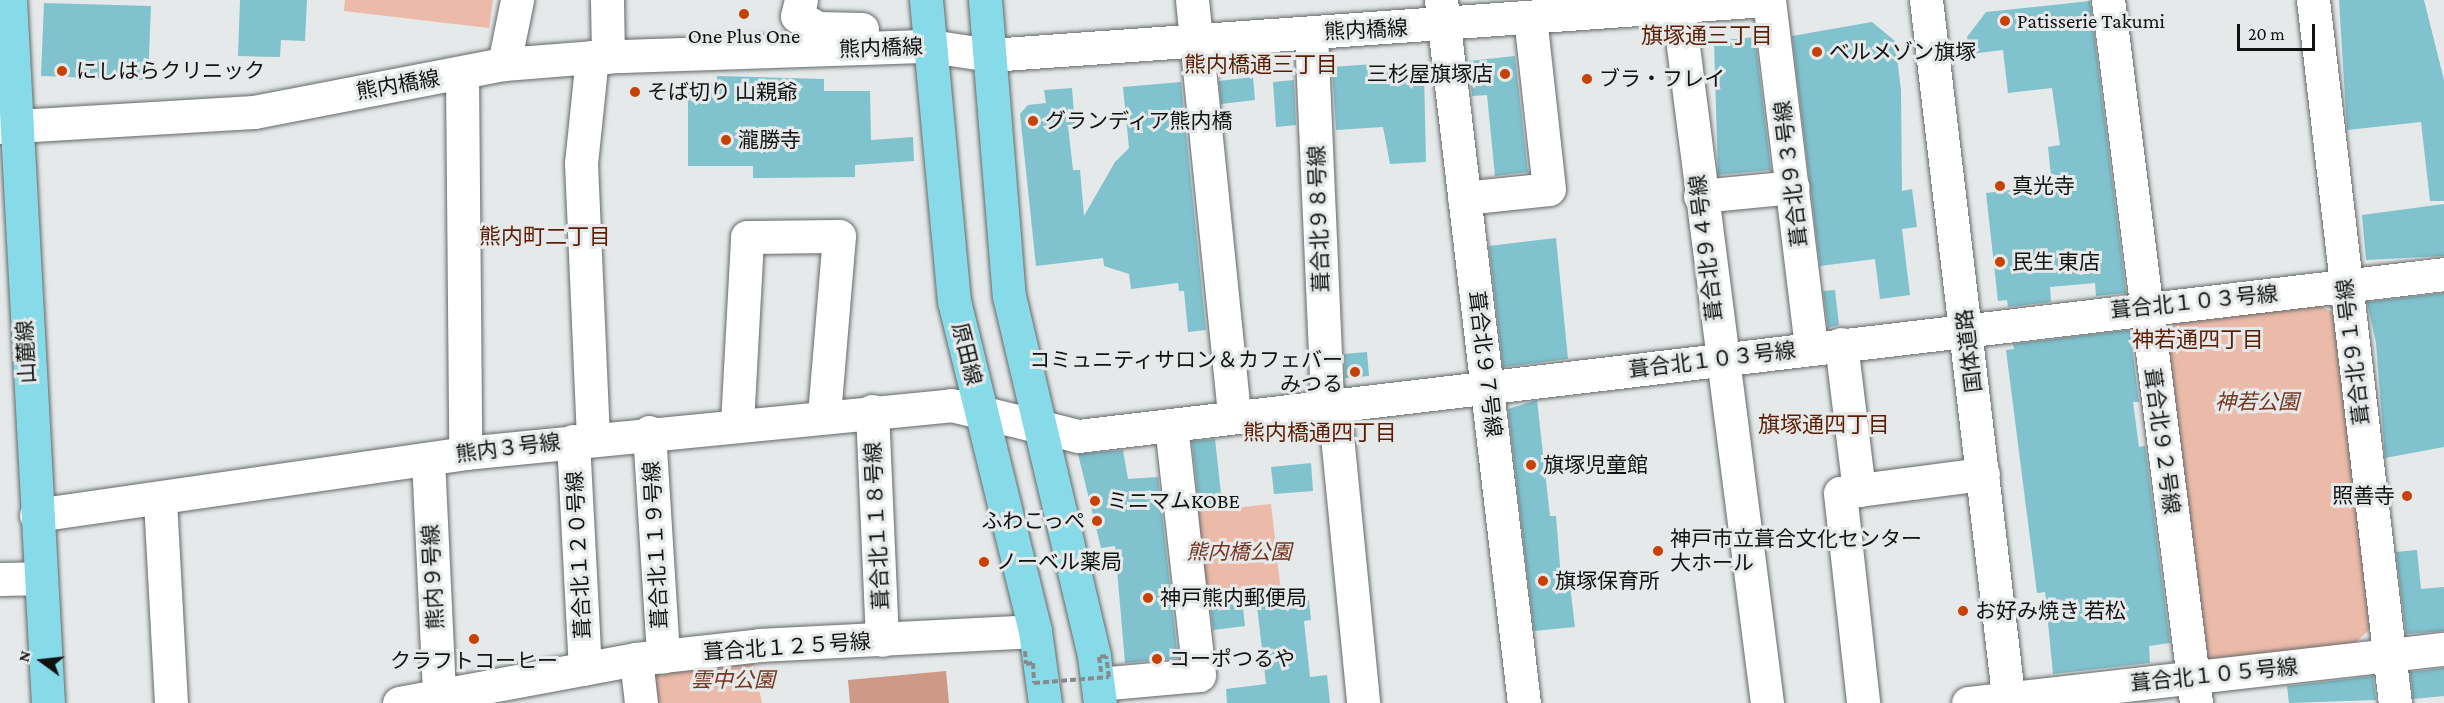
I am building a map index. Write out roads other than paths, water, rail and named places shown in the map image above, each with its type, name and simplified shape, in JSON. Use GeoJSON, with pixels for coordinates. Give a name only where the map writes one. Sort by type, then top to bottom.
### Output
{"type":"FeatureCollection","features":[{"type":"Feature","properties":{"kind":"main road","name":"山麓線"},"geometry":{"type":"LineString","coordinates":[[10,0],[6,127],[48,703]]}},
{"type":"Feature","properties":{"kind":"main road","name":"原田線"},"geometry":{"type":"LineString","coordinates":[[926,0],[954,301],[982,413],[1045,703]]}},
{"type":"Feature","properties":{"kind":"main road"},"geometry":{"type":"LineString","coordinates":[[985,0],[1009,296],[1042,426],[1099,686]]}},
{"type":"Feature","properties":{"kind":"street"},"geometry":{"type":"LineString","coordinates":[[504,64],[516,0]]}},
{"type":"Feature","properties":{"kind":"street","name":"葺合北１２０号線"},"geometry":{"type":"LineString","coordinates":[[585,669],[581,163],[600,57],[607,0]]}},
{"type":"Feature","properties":{"kind":"street"},"geometry":{"type":"LineString","coordinates":[[801,0],[797,16],[818,28],[886,30],[930,46]]}},
{"type":"Feature","properties":{"kind":"street"},"geometry":{"type":"LineString","coordinates":[[1192,0],[1234,417]]}},
{"type":"Feature","properties":{"kind":"street","name":"熊内橋線"},"geometry":{"type":"LineString","coordinates":[[6,127],[254,112],[462,74],[504,64],[600,57],[930,46],[990,55],[1311,33],[1442,13],[1530,18],[1767,0]]}},
{"type":"Feature","properties":{"kind":"street","name":"葺合北９３号線"},"geometry":{"type":"LineString","coordinates":[[1767,0],[1793,187],[1859,490]]}},
{"type":"Feature","properties":{"kind":"street","name":"国体道路"},"geometry":{"type":"LineString","coordinates":[[1926,0],[2009,700]]}},
{"type":"Feature","properties":{"kind":"street","name":"葺合北９２号線"},"geometry":{"type":"LineString","coordinates":[[2108,0],[2144,307],[2195,690]]}},
{"type":"Feature","properties":{"kind":"street","name":"葺合北９１号線"},"geometry":{"type":"LineString","coordinates":[[2313,0],[2395,703]]}},
{"type":"Feature","properties":{"kind":"street","name":"葺合北９４号線"},"geometry":{"type":"LineString","coordinates":[[1678,7],[1719,359],[1767,703]]}},
{"type":"Feature","properties":{"kind":"street","name":"葺合北９７号線"},"geometry":{"type":"LineString","coordinates":[[1442,13],[1489,389],[1524,703]]}},
{"type":"Feature","properties":{"kind":"street"},"geometry":{"type":"LineString","coordinates":[[1464,198],[1549,189],[1530,18]]}},
{"type":"Feature","properties":{"kind":"street","name":"葺合北９８号線"},"geometry":{"type":"LineString","coordinates":[[1311,33],[1330,405],[1363,703]]}},
{"type":"Feature","properties":{"kind":"street"},"geometry":{"type":"LineString","coordinates":[[462,74],[465,453]]}},
{"type":"Feature","properties":{"kind":"street"},"geometry":{"type":"LineString","coordinates":[[1700,196],[1793,187]]}},
{"type":"Feature","properties":{"kind":"street"},"geometry":{"type":"LineString","coordinates":[[737,424],[747,237],[839,236],[824,416]]}},
{"type":"Feature","properties":{"kind":"street","name":"葺合北１０３号線"},"geometry":{"type":"LineString","coordinates":[[982,413],[1078,436],[1330,405],[1489,389],[1966,328],[2444,274]]}},
{"type":"Feature","properties":{"kind":"street","name":"熊内３号線"},"geometry":{"type":"LineString","coordinates":[[36,515],[160,500],[465,453],[583,439],[951,405],[982,413]]}},
{"type":"Feature","properties":{"kind":"street","name":"葺合北１１８号線"},"geometry":{"type":"LineString","coordinates":[[872,411],[882,640]]}},
{"type":"Feature","properties":{"kind":"street"},"geometry":{"type":"LineString","coordinates":[[1099,686],[1199,675],[1171,426]]}},
{"type":"Feature","properties":{"kind":"street","name":"葺合北１１９号線"},"geometry":{"type":"LineString","coordinates":[[641,703],[649,658],[650,432]]}},
{"type":"Feature","properties":{"kind":"street","name":"熊内９号線"},"geometry":{"type":"LineString","coordinates":[[428,459],[439,694]]}},
{"type":"Feature","properties":{"kind":"street"},"geometry":{"type":"LineString","coordinates":[[1863,703],[1840,492],[1983,474]]}},
{"type":"Feature","properties":{"kind":"street"},"geometry":{"type":"LineString","coordinates":[[160,500],[171,703]]}},
{"type":"Feature","properties":{"kind":"street"},"geometry":{"type":"LineString","coordinates":[[0,579],[39,578]]}},
{"type":"Feature","properties":{"kind":"street","name":"葺合北１２５号線"},"geometry":{"type":"LineString","coordinates":[[399,703],[439,694],[515,692],[585,669],[649,658],[760,645],[882,640],[1030,641]]}},
{"type":"Feature","properties":{"kind":"street","name":"葺合北１０５号線"},"geometry":{"type":"LineString","coordinates":[[1968,703],[2195,690],[2389,656],[2444,649]]}},
{"type":"Feature","properties":{"kind":"place","name":"One Plus One"},"geometry":{"type":"Point","coordinates":[744,14]}},
{"type":"Feature","properties":{"kind":"place","name":"Patisserie Takumi"},"geometry":{"type":"Point","coordinates":[2005,21]}},
{"type":"Feature","properties":{"kind":"place","name":"ベルメゾン旗塚"},"geometry":{"type":"Point","coordinates":[1817,52]}},
{"type":"Feature","properties":{"kind":"place","name":"にしはらクリニック"},"geometry":{"type":"Point","coordinates":[62,71]}},
{"type":"Feature","properties":{"kind":"place","name":"三杉屋旗塚店"},"geometry":{"type":"Point","coordinates":[1505,74]}},
{"type":"Feature","properties":{"kind":"place","name":"ブラ・フレイ"},"geometry":{"type":"Point","coordinates":[1587,79]}},
{"type":"Feature","properties":{"kind":"place","name":"そば切り 山親爺"},"geometry":{"type":"Point","coordinates":[635,92]}},
{"type":"Feature","properties":{"kind":"place","name":"グランディア熊内橋"},"geometry":{"type":"Point","coordinates":[1033,121]}},
{"type":"Feature","properties":{"kind":"place","name":"瀧勝寺"},"geometry":{"type":"Point","coordinates":[726,140]}},
{"type":"Feature","properties":{"kind":"place","name":"真光寺"},"geometry":{"type":"Point","coordinates":[2000,186]}},
{"type":"Feature","properties":{"kind":"place","name":"民生 東店"},"geometry":{"type":"Point","coordinates":[2000,262]}},
{"type":"Feature","properties":{"kind":"place","name":"コミュニティサロン＆カフェバー みつる"},"geometry":{"type":"Point","coordinates":[1355,372]}},
{"type":"Feature","properties":{"kind":"place","name":"旗塚児童館"},"geometry":{"type":"Point","coordinates":[1531,465]}},
{"type":"Feature","properties":{"kind":"place","name":"照善寺"},"geometry":{"type":"Point","coordinates":[2407,496]}},
{"type":"Feature","properties":{"kind":"place","name":"ミニマムKOBE"},"geometry":{"type":"Point","coordinates":[1095,501]}},
{"type":"Feature","properties":{"kind":"place","name":"ふわこっぺ"},"geometry":{"type":"Point","coordinates":[1097,521]}},
{"type":"Feature","properties":{"kind":"place","name":"神戸市立葺合文化センター 大ホール"},"geometry":{"type":"Point","coordinates":[1658,551]}},
{"type":"Feature","properties":{"kind":"place","name":"ノーベル薬局"},"geometry":{"type":"Point","coordinates":[984,562]}},
{"type":"Feature","properties":{"kind":"place","name":"旗塚保育所"},"geometry":{"type":"Point","coordinates":[1543,581]}},
{"type":"Feature","properties":{"kind":"place","name":"神戸熊内郵便局"},"geometry":{"type":"Point","coordinates":[1148,598]}},
{"type":"Feature","properties":{"kind":"place","name":"お好み焼き 若松"},"geometry":{"type":"Point","coordinates":[1963,611]}},
{"type":"Feature","properties":{"kind":"place","name":"クラフトコーヒー"},"geometry":{"type":"Point","coordinates":[474,639]}},
{"type":"Feature","properties":{"kind":"place","name":"コーポつるや"},"geometry":{"type":"Point","coordinates":[1157,659]}},
{"type":"Feature","properties":{"kind":"district","name":"旗塚通三丁目"},"geometry":{"type":"Point","coordinates":[1707,36]}},
{"type":"Feature","properties":{"kind":"district","name":"熊内橋通三丁目"},"geometry":{"type":"Point","coordinates":[1261,65]}},
{"type":"Feature","properties":{"kind":"district","name":"熊内町二丁目"},"geometry":{"type":"Point","coordinates":[545,237]}},
{"type":"Feature","properties":{"kind":"district","name":"神若通四丁目"},"geometry":{"type":"Point","coordinates":[2198,340]}},
{"type":"Feature","properties":{"kind":"district","name":"旗塚通四丁目"},"geometry":{"type":"Point","coordinates":[1824,425]}},
{"type":"Feature","properties":{"kind":"district","name":"熊内橋通四丁目"},"geometry":{"type":"Point","coordinates":[1320,433]}},
{"type":"Feature","properties":{"kind":"park label","name":"神若公園"},"geometry":{"type":"Point","coordinates":[2257,402]}},
{"type":"Feature","properties":{"kind":"park label","name":"熊内橋公園"},"geometry":{"type":"Point","coordinates":[1239,552]}},
{"type":"Feature","properties":{"kind":"park label","name":"雲中公園"},"geometry":{"type":"Point","coordinates":[733,680]}}]}
